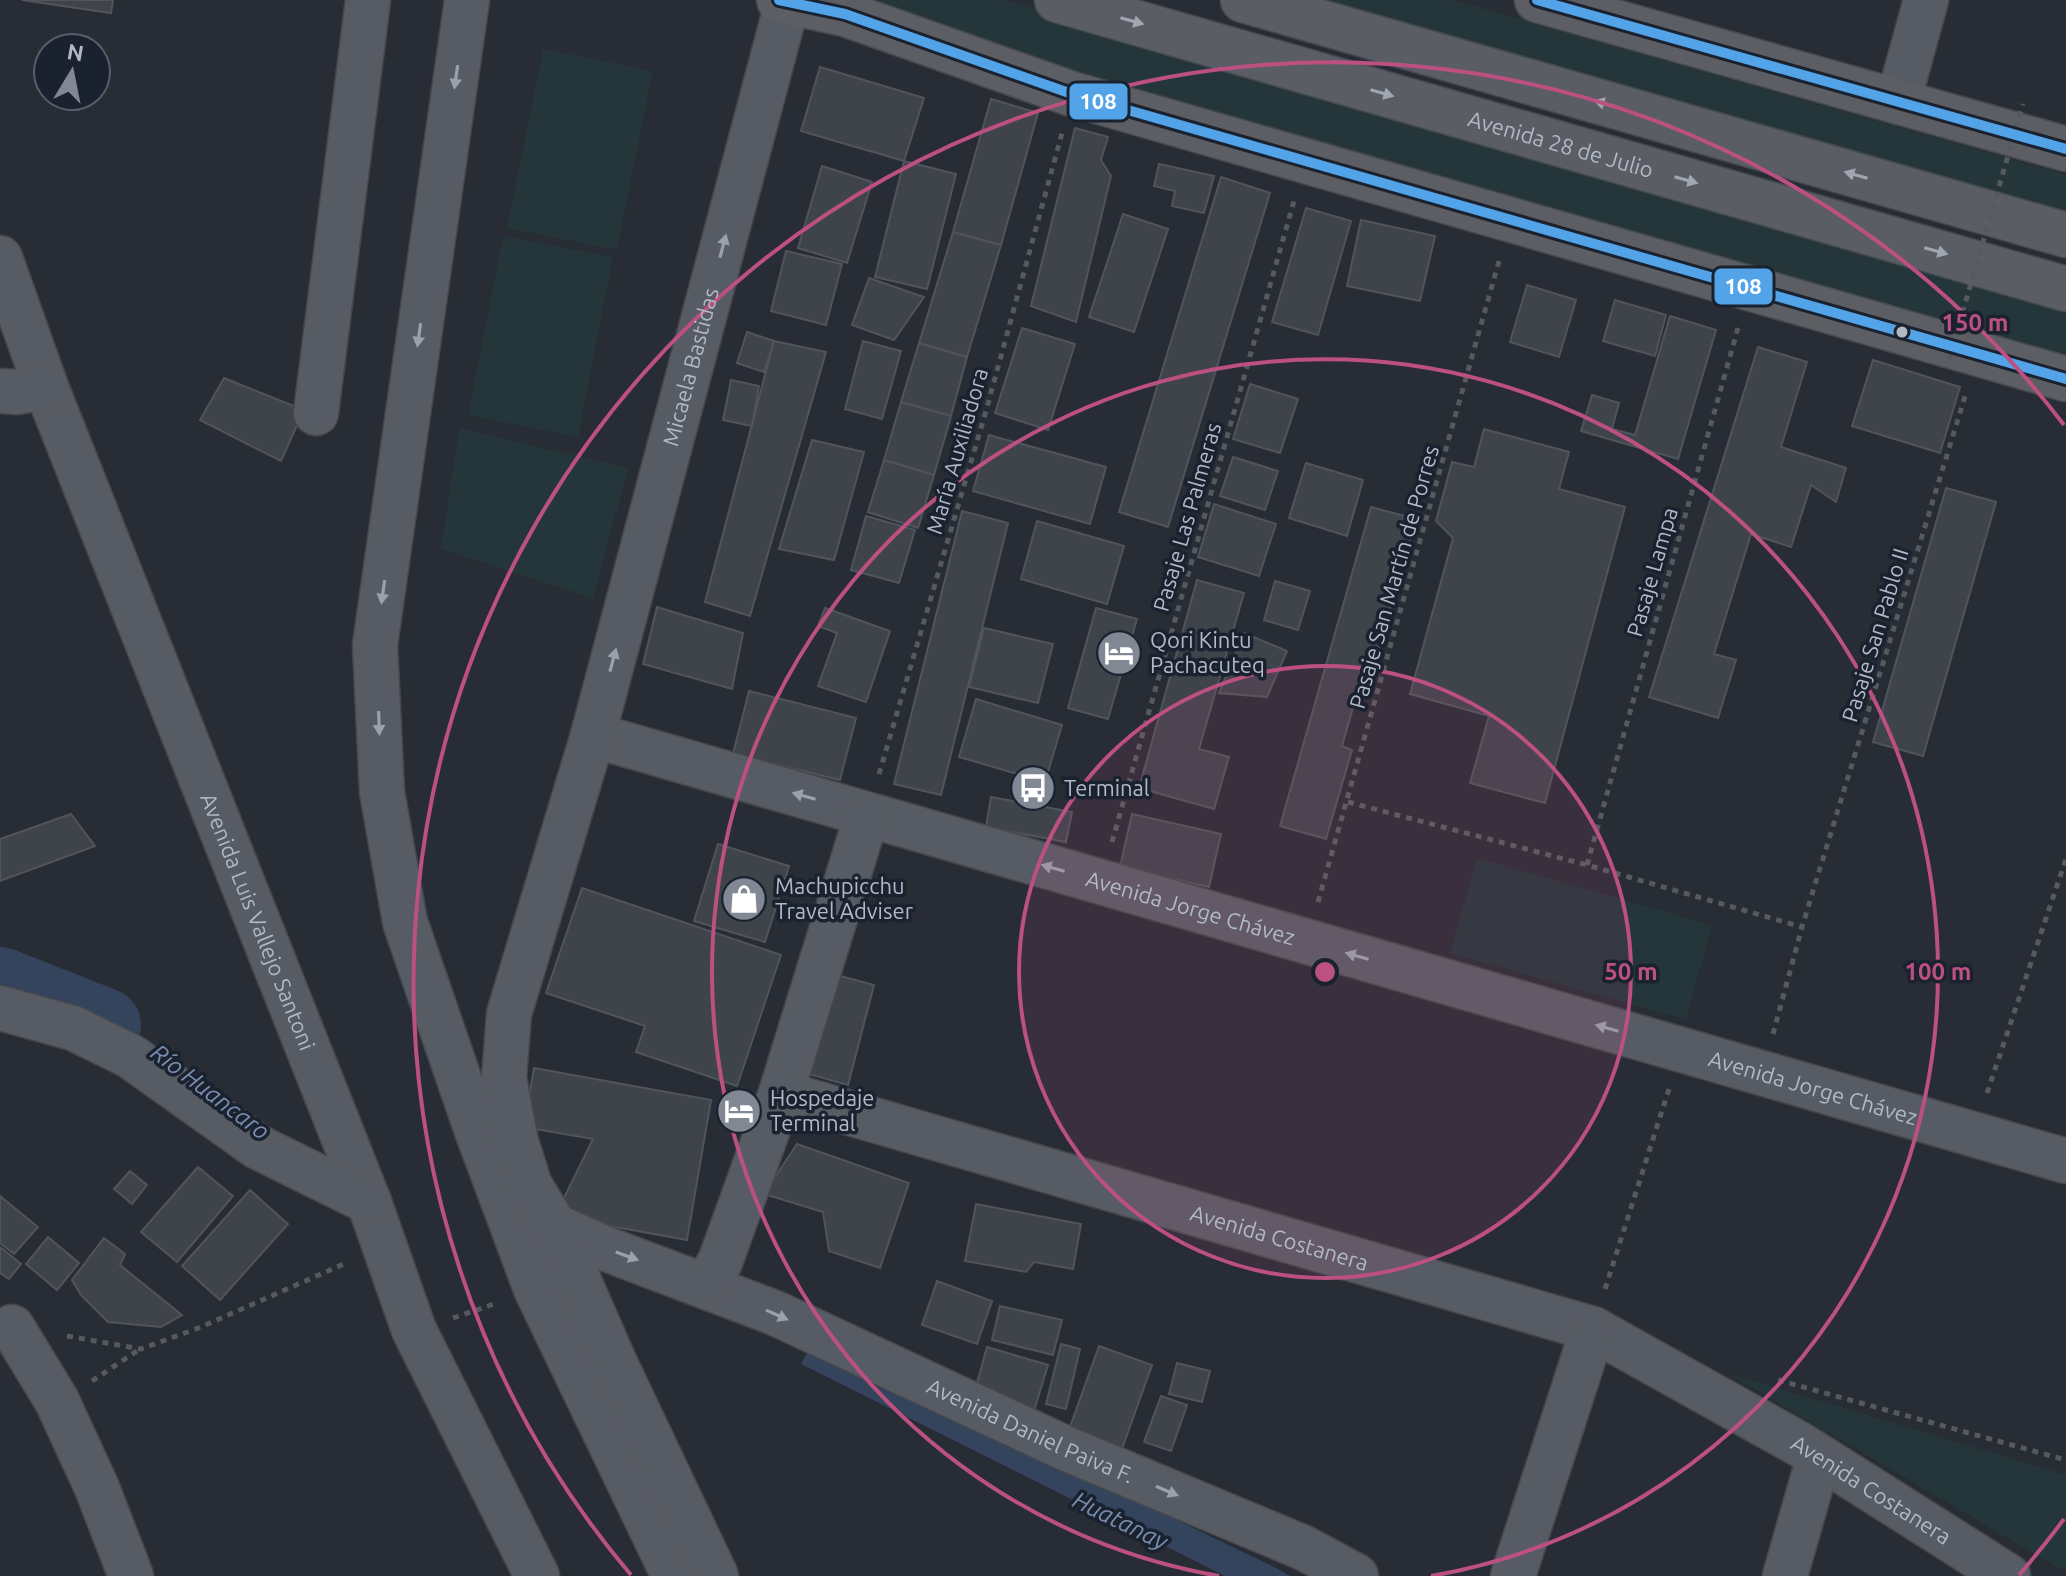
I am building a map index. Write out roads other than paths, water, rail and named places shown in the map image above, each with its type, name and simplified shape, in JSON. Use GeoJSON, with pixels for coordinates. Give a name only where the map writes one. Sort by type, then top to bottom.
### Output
{"type":"FeatureCollection","features":[{"type":"Feature","properties":{"kind":"highway"},"geometry":{"type":"LineString","coordinates":[[785,1],[845,14],[1072,94],[1749,288],[1964,356],[2066,379]]}},
{"type":"Feature","properties":{"kind":"highway"},"geometry":{"type":"LineString","coordinates":[[1543,1],[2066,149]]}},
{"type":"Feature","properties":{"kind":"main road","name":"Avenida 28 de Julio"},"geometry":{"type":"LineString","coordinates":[[1057,0],[2066,289]]}},
{"type":"Feature","properties":{"kind":"main road"},"geometry":{"type":"LineString","coordinates":[[1243,0],[2066,235]]}},
{"type":"Feature","properties":{"kind":"street"},"geometry":{"type":"LineString","coordinates":[[316,413],[368,0]]}},
{"type":"Feature","properties":{"kind":"street"},"geometry":{"type":"LineString","coordinates":[[467,0],[375,645],[382,792],[405,922],[536,1289],[674,1576]]}},
{"type":"Feature","properties":{"kind":"street"},"geometry":{"type":"LineString","coordinates":[[1898,102],[1926,0]]}},
{"type":"Feature","properties":{"kind":"street","name":"Micaela Bastidas"},"geometry":{"type":"LineString","coordinates":[[716,1576],[613,1359],[555,1226],[530,1186],[516,1142],[504,1078],[509,1014],[593,735],[785,1]]}},
{"type":"Feature","properties":{"kind":"street","name":"Avenida Luis Vallejo Santoni"},"geometry":{"type":"LineString","coordinates":[[0,258],[46,387],[369,1202],[414,1330],[537,1576]]}},
{"type":"Feature","properties":{"kind":"street"},"geometry":{"type":"LineString","coordinates":[[0,391],[46,387]]}},
{"type":"Feature","properties":{"kind":"street","name":"Avenida Jorge Chávez"},"geometry":{"type":"LineString","coordinates":[[593,735],[2066,1161]]}},
{"type":"Feature","properties":{"kind":"street"},"geometry":{"type":"LineString","coordinates":[[705,1285],[720,1262],[781,1093],[867,815]]}},
{"type":"Feature","properties":{"kind":"street"},"geometry":{"type":"LineString","coordinates":[[0,1008],[73,1028],[130,1056],[258,1147],[369,1202]]}},
{"type":"Feature","properties":{"kind":"street","name":"Avenida Costanera"},"geometry":{"type":"LineString","coordinates":[[781,1093],[1593,1329],[1819,1457],[2008,1576]]}},
{"type":"Feature","properties":{"kind":"street"},"geometry":{"type":"LineString","coordinates":[[485,1151],[524,1200],[555,1226]]}},
{"type":"Feature","properties":{"kind":"street","name":"Avenida Daniel Paiva F."},"geometry":{"type":"LineString","coordinates":[[555,1226],[609,1250],[775,1313],[1067,1449],[1304,1548],[1356,1576]]}},
{"type":"Feature","properties":{"kind":"street"},"geometry":{"type":"LineString","coordinates":[[12,1327],[57,1401],[97,1488],[131,1576]]}},
{"type":"Feature","properties":{"kind":"street"},"geometry":{"type":"LineString","coordinates":[[1513,1576],[1593,1329]]}},
{"type":"Feature","properties":{"kind":"street"},"geometry":{"type":"LineString","coordinates":[[1785,1576],[1819,1457]]}},
{"type":"Feature","properties":{"kind":"water","name":"Huatanay"},"geometry":{"type":"Polygon","coordinates":[[[812,1344],[1290,1576],[1225,1576],[801,1364],[812,1344]]]}},
{"type":"Feature","properties":{"kind":"waterway","name":"Río Huancaro"},"geometry":{"type":"LineString","coordinates":[[0,984],[104,1025]]}},
{"type":"Feature","properties":{"kind":"place","name":"Qori Kintu Pachacuteq"},"geometry":{"type":"Point","coordinates":[1119,653]}},
{"type":"Feature","properties":{"kind":"place","name":"Terminal"},"geometry":{"type":"Point","coordinates":[1033,788]}},
{"type":"Feature","properties":{"kind":"place","name":"Machupicchu Travel Adviser"},"geometry":{"type":"Point","coordinates":[744,899]}},
{"type":"Feature","properties":{"kind":"place","name":"Hospedaje Terminal"},"geometry":{"type":"Point","coordinates":[739,1111]}}]}
